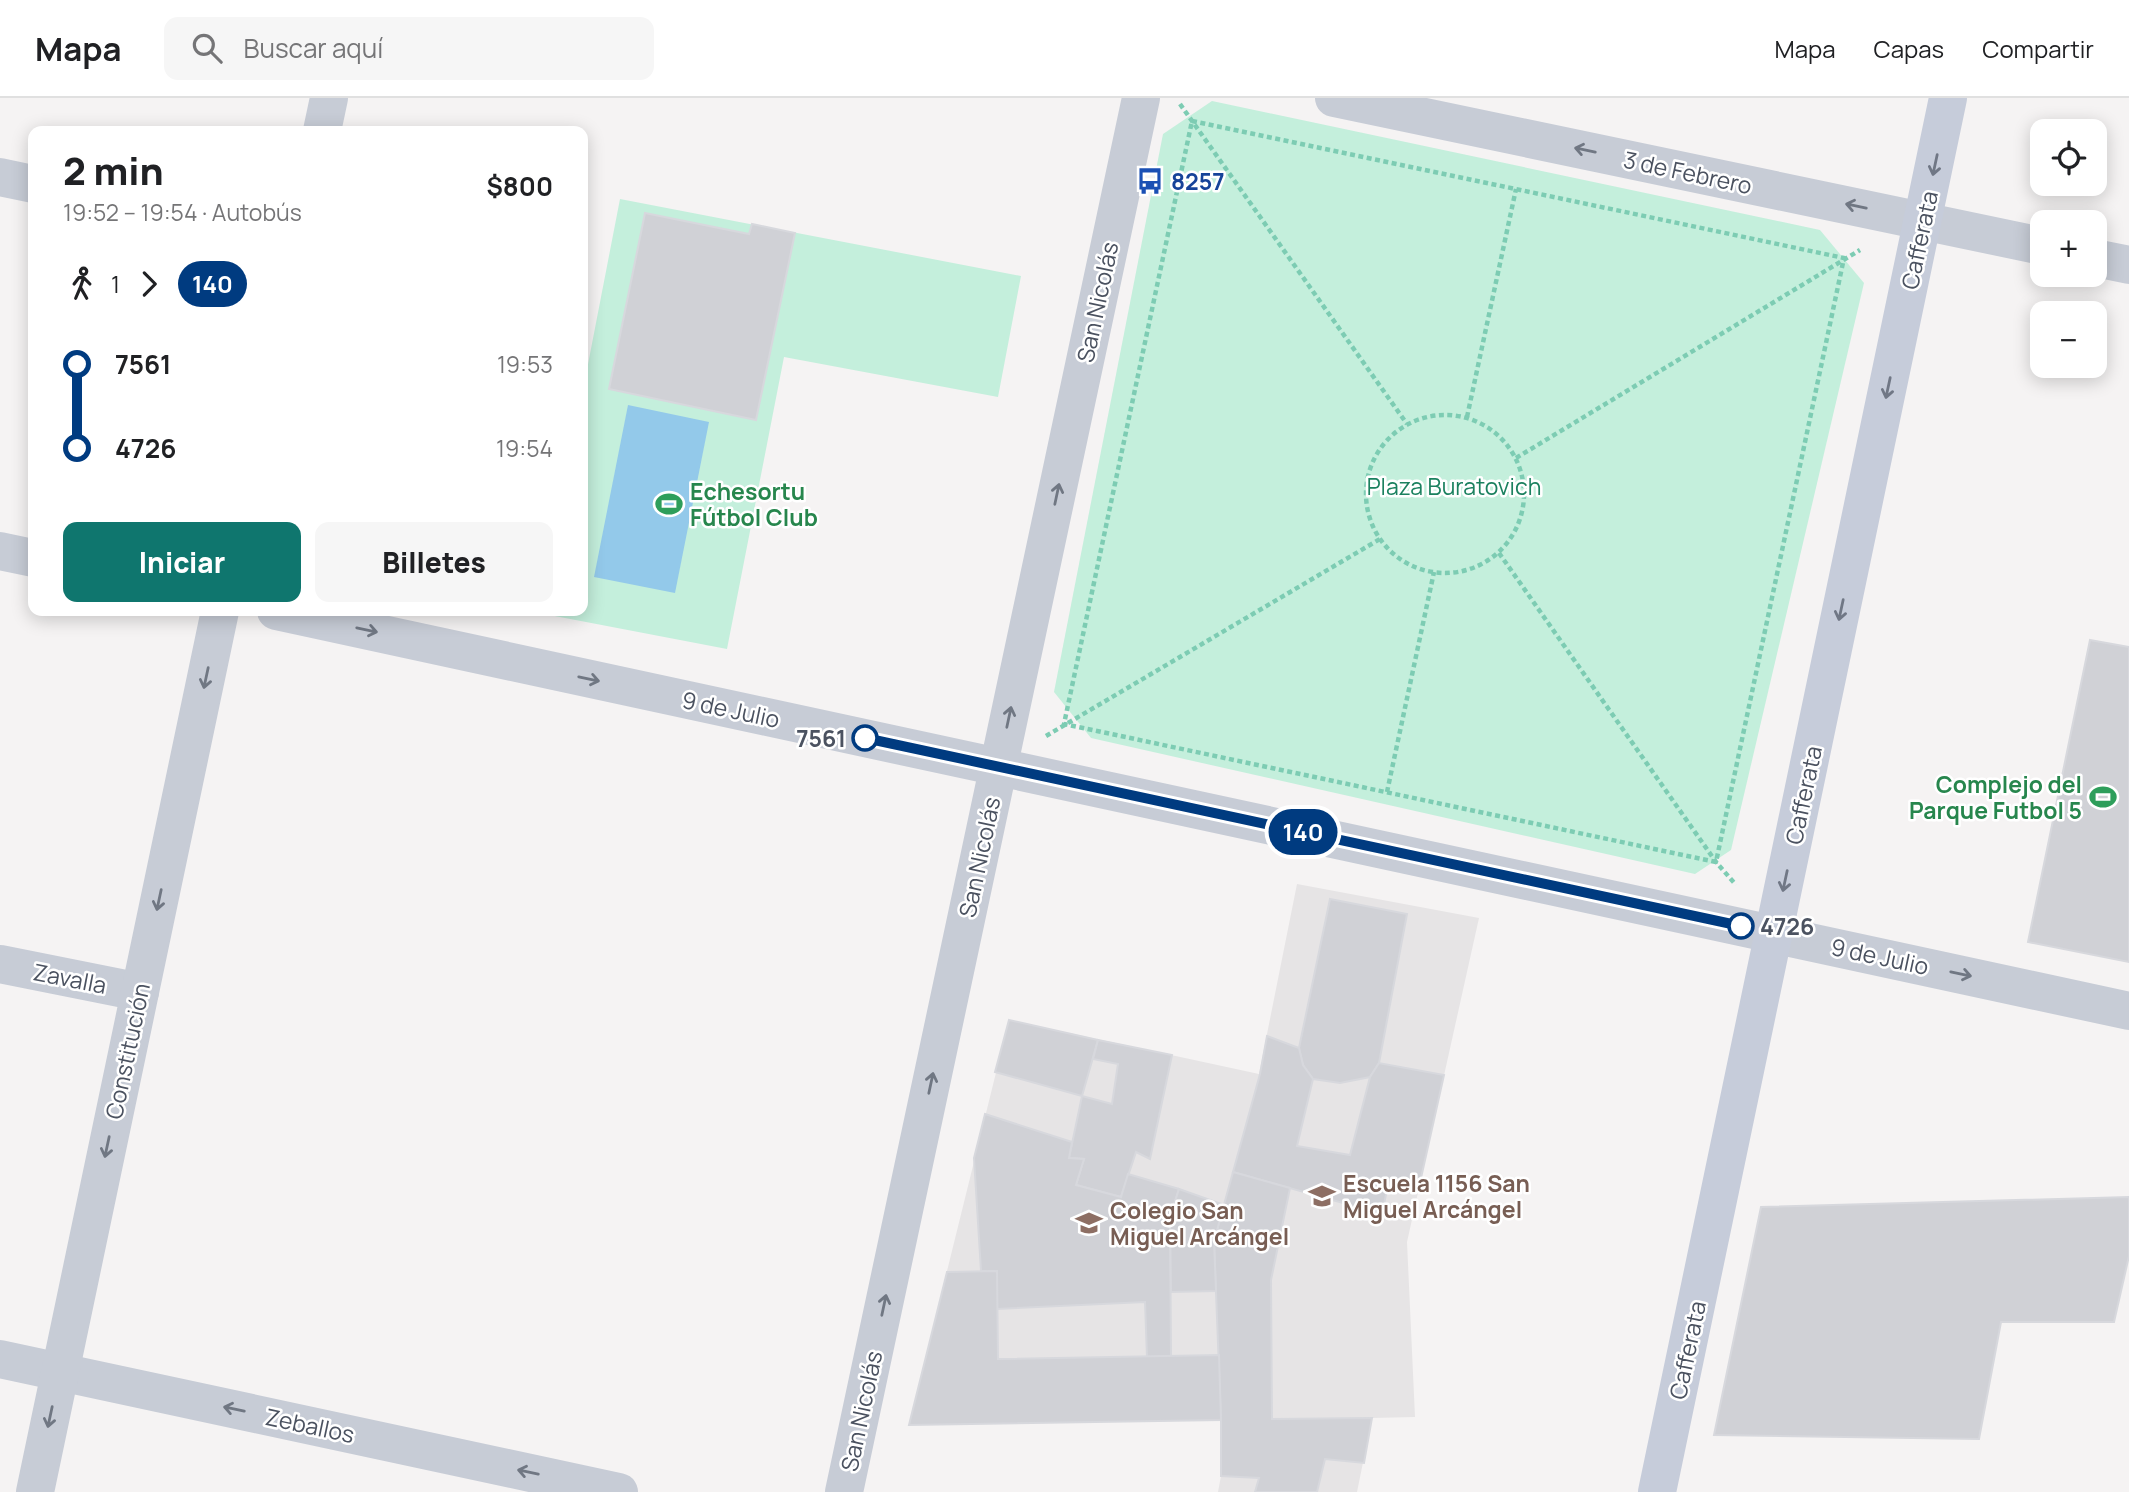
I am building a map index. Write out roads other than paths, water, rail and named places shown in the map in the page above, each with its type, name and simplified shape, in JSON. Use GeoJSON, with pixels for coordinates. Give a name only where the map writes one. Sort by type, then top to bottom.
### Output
{"type":"FeatureCollection","features":[{"type":"Feature","properties":{"kind":"main road","name":"Cafferata"},"geometry":{"type":"LineString","coordinates":[[1657,1492],[1948,98]]}},
{"type":"Feature","properties":{"kind":"street"},"geometry":{"type":"LineString","coordinates":[[323,126],[329,98]]}},
{"type":"Feature","properties":{"kind":"street","name":"San Nicolás"},"geometry":{"type":"LineString","coordinates":[[844,1492],[1141,98]]}},
{"type":"Feature","properties":{"kind":"street","name":"3 de Febrero"},"geometry":{"type":"LineString","coordinates":[[1334,98],[2030,243]]}},
{"type":"Feature","properties":{"kind":"street"},"geometry":{"type":"LineString","coordinates":[[0,177],[28,183]]}},
{"type":"Feature","properties":{"kind":"street"},"geometry":{"type":"LineString","coordinates":[[2107,260],[2129,265]]}},
{"type":"Feature","properties":{"kind":"street"},"geometry":{"type":"LineString","coordinates":[[0,551],[28,557]]}},
{"type":"Feature","properties":{"kind":"street","name":"Constitución"},"geometry":{"type":"LineString","coordinates":[[34,1492],[219,616]]}},
{"type":"Feature","properties":{"kind":"street","name":"9 de Julio"},"geometry":{"type":"LineString","coordinates":[[299,616],[1774,933],[2129,1012]]}},
{"type":"Feature","properties":{"kind":"street","name":"Zavalla"},"geometry":{"type":"LineString","coordinates":[[0,964],[140,992]]}},
{"type":"Feature","properties":{"kind":"street","name":"Zeballos"},"geometry":{"type":"LineString","coordinates":[[0,1359],[619,1492]]}},
{"type":"Feature","properties":{"kind":"water"},"geometry":{"type":"Polygon","coordinates":[[[628,405],[709,422],[675,593],[594,577],[628,405]]]}},
{"type":"Feature","properties":{"kind":"place","name":"8257"},"geometry":{"type":"Point","coordinates":[1150,181]}},
{"type":"Feature","properties":{"kind":"place","name":"Echesortu Fútbol Club"},"geometry":{"type":"Point","coordinates":[669,504]}},
{"type":"Feature","properties":{"kind":"place","name":"7561"},"geometry":{"type":"Point","coordinates":[865,738]}},
{"type":"Feature","properties":{"kind":"place","name":"Complejo del Parque Futbol 5"},"geometry":{"type":"Point","coordinates":[2103,797]}},
{"type":"Feature","properties":{"kind":"place","name":"4726"},"geometry":{"type":"Point","coordinates":[1741,926]}},
{"type":"Feature","properties":{"kind":"place","name":"Escuela 1156 San Miguel Arcángel"},"geometry":{"type":"Point","coordinates":[1322,1196]}},
{"type":"Feature","properties":{"kind":"place","name":"Colegio San Miguel Arcángel"},"geometry":{"type":"Point","coordinates":[1089,1223]}},
{"type":"Feature","properties":{"kind":"park label","name":"Plaza Buratovich"},"geometry":{"type":"Point","coordinates":[1454,486]}}]}
